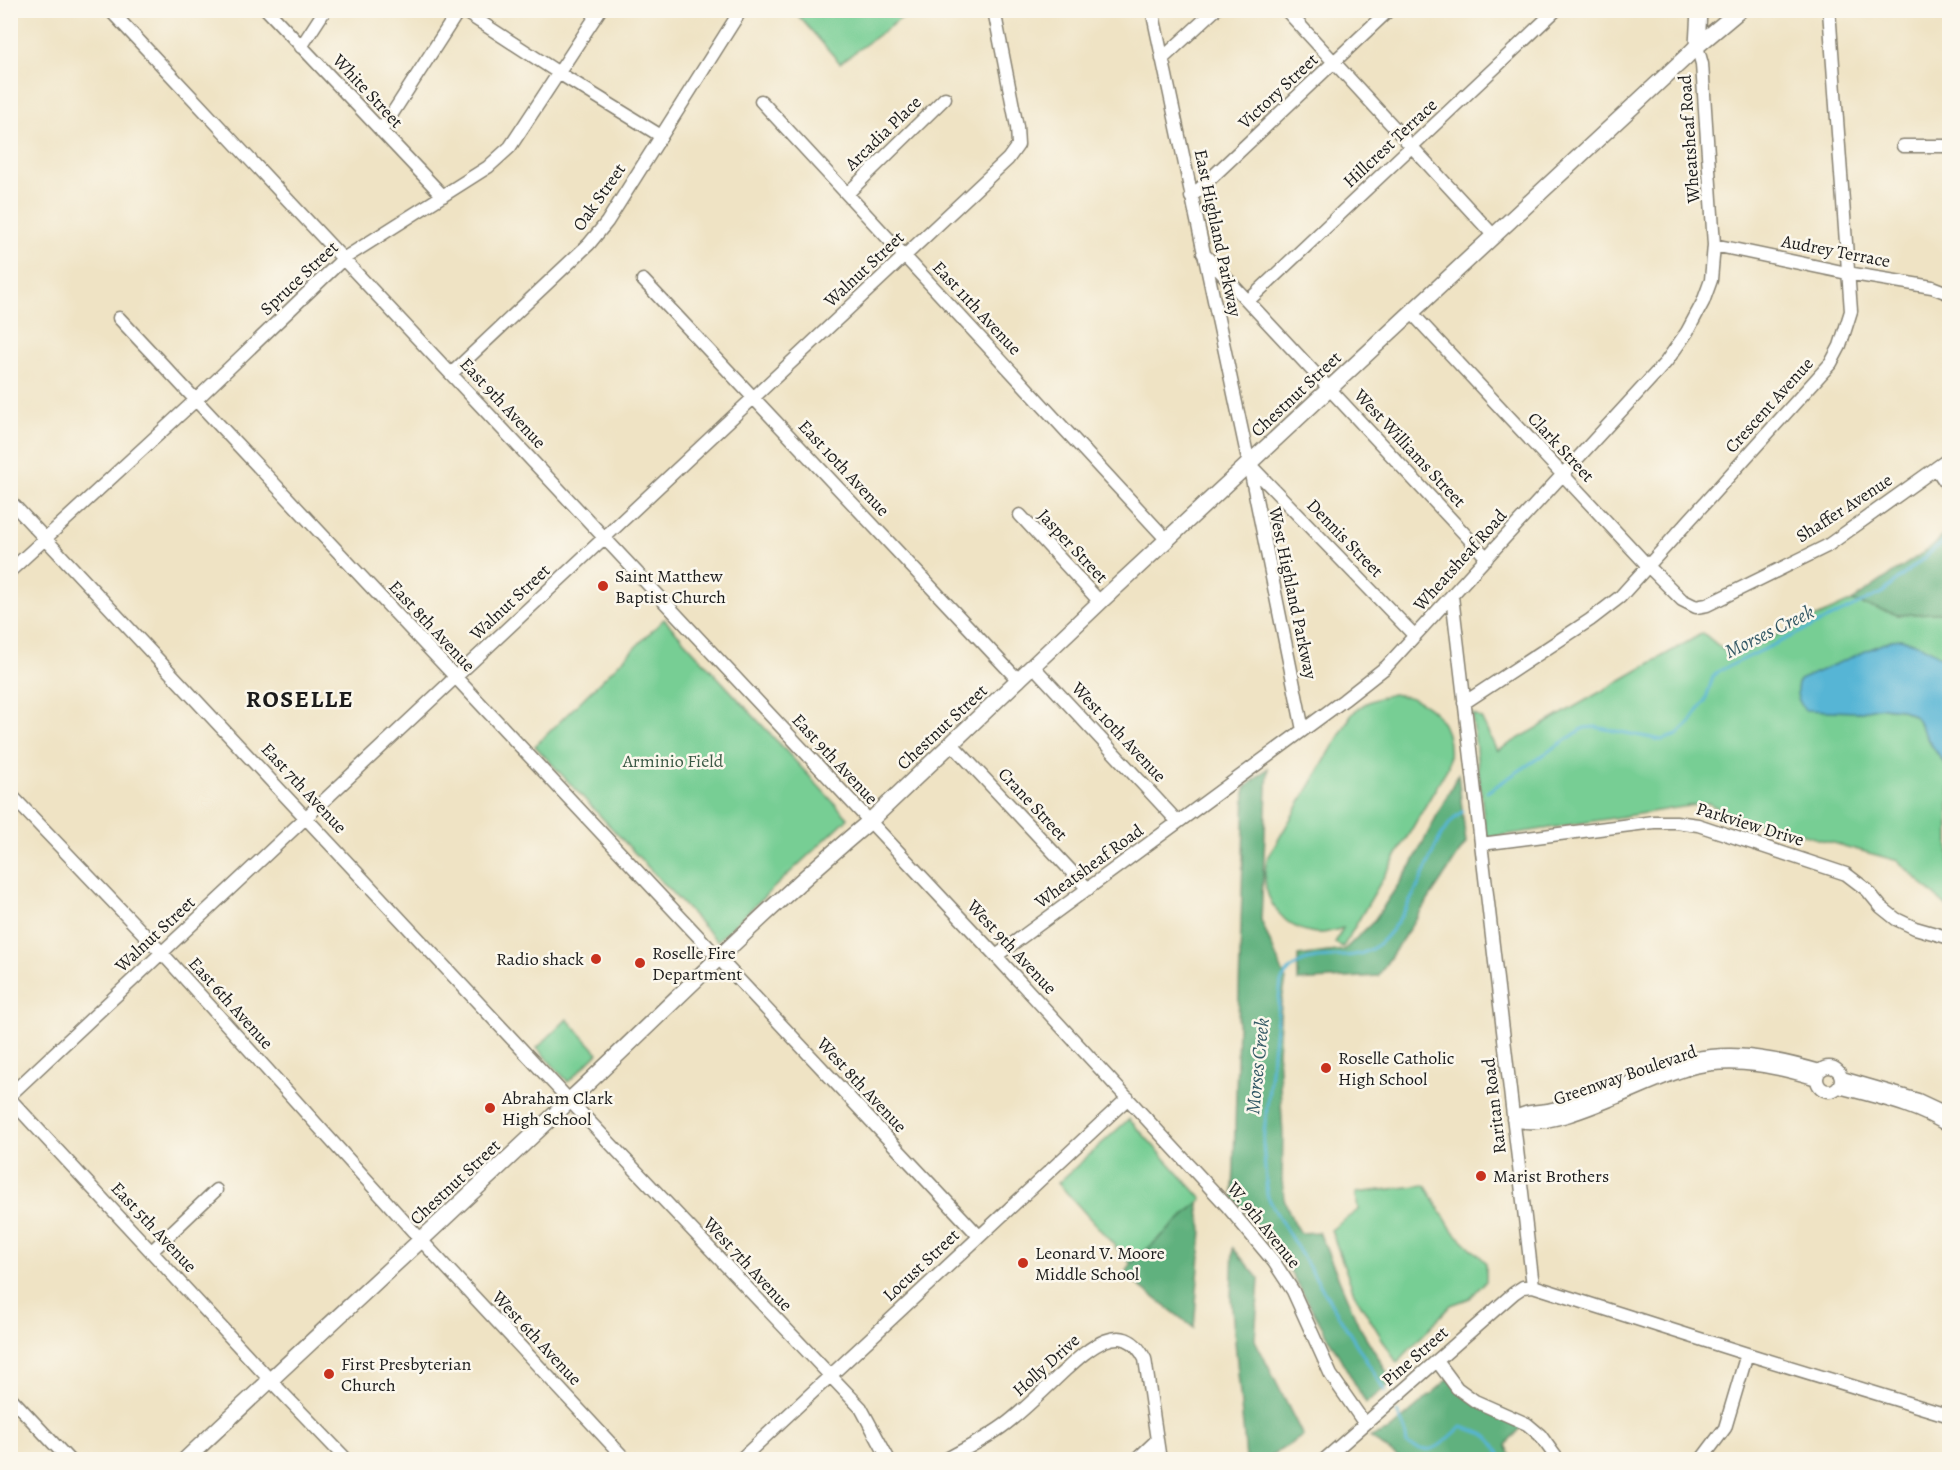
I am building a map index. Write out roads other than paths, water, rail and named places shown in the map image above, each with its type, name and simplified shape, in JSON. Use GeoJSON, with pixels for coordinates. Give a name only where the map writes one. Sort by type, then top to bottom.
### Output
{"type":"FeatureCollection","features":[{"type":"Feature","properties":{"kind":"street","name":"East 9th Avenue"},"geometry":{"type":"LineString","coordinates":[[110,10],[869,822]]}},
{"type":"Feature","properties":{"kind":"street","name":"White Street"},"geometry":{"type":"LineString","coordinates":[[267,10],[442,196]]}},
{"type":"Feature","properties":{"kind":"street"},"geometry":{"type":"LineString","coordinates":[[302,47],[325,10]]}},
{"type":"Feature","properties":{"kind":"street"},"geometry":{"type":"LineString","coordinates":[[381,131],[461,10],[661,136]]}},
{"type":"Feature","properties":{"kind":"street","name":"Spruce Street"},"geometry":{"type":"LineString","coordinates":[[10,571],[196,400],[343,259],[488,167],[510,147],[600,10]]}},
{"type":"Feature","properties":{"kind":"street","name":"Oak Street"},"geometry":{"type":"LineString","coordinates":[[451,374],[589,244],[607,222],[741,10]]}},
{"type":"Feature","properties":{"kind":"street","name":"Walnut Street"},"geometry":{"type":"LineString","coordinates":[[10,1097],[1008,159],[1018,144],[1017,127],[994,10]]}},
{"type":"Feature","properties":{"kind":"street","name":"East Highland Parkway"},"geometry":{"type":"LineString","coordinates":[[1152,10],[1202,253],[1249,464]]}},
{"type":"Feature","properties":{"kind":"street"},"geometry":{"type":"LineString","coordinates":[[1162,59],[1215,10]]}},
{"type":"Feature","properties":{"kind":"street"},"geometry":{"type":"LineString","coordinates":[[1286,10],[1494,236]]}},
{"type":"Feature","properties":{"kind":"street","name":"Victory Street"},"geometry":{"type":"LineString","coordinates":[[1191,197],[1389,10]]}},
{"type":"Feature","properties":{"kind":"street","name":"Hillcrest Terrace"},"geometry":{"type":"LineString","coordinates":[[1248,301],[1556,10]]}},
{"type":"Feature","properties":{"kind":"street"},"geometry":{"type":"LineString","coordinates":[[1697,46],[1699,10]]}},
{"type":"Feature","properties":{"kind":"street","name":"Chestnut Street"},"geometry":{"type":"LineString","coordinates":[[185,1460],[719,959],[869,822],[1100,602],[1330,390],[1411,312],[1697,46],[1740,10]]}},
{"type":"Feature","properties":{"kind":"street","name":"Crescent Avenue"},"geometry":{"type":"LineString","coordinates":[[1464,703],[1590,620],[1620,597],[1831,363],[1840,346],[1851,311],[1828,10]]}},
{"type":"Feature","properties":{"kind":"street","name":"Wheatsheaf Road"},"geometry":{"type":"LineString","coordinates":[[996,956],[1386,667],[1666,362],[1687,332],[1703,302],[1711,280],[1714,245],[1702,64],[1697,46]]}},
{"type":"Feature","properties":{"kind":"street","name":"Arcadia Place"},"geometry":{"type":"LineString","coordinates":[[847,194],[945,98]]}},
{"type":"Feature","properties":{"kind":"street","name":"East 11th Avenue"},"geometry":{"type":"LineString","coordinates":[[761,101],[1167,540]]}},
{"type":"Feature","properties":{"kind":"street"},"geometry":{"type":"LineString","coordinates":[[1903,146],[1950,146]]}},
{"type":"Feature","properties":{"kind":"street","name":"Audrey Terrace"},"geometry":{"type":"LineString","coordinates":[[1714,245],[1847,273],[1932,287],[1950,294]]}},
{"type":"Feature","properties":{"kind":"street","name":"West Williams Street"},"geometry":{"type":"LineString","coordinates":[[1202,253],[1487,558]]}},
{"type":"Feature","properties":{"kind":"street","name":"East 10th Avenue"},"geometry":{"type":"LineString","coordinates":[[643,280],[1019,681]]}},
{"type":"Feature","properties":{"kind":"street","name":"Clark Street"},"geometry":{"type":"LineString","coordinates":[[1411,312],[1648,566],[1682,600],[1689,603]]}},
{"type":"Feature","properties":{"kind":"street","name":"East 8th Avenue"},"geometry":{"type":"LineString","coordinates":[[119,318],[719,959]]}},
{"type":"Feature","properties":{"kind":"street","name":"Shaffer Avenue"},"geometry":{"type":"LineString","coordinates":[[1689,603],[1696,607],[1707,605],[1827,546],[1950,458]]}},
{"type":"Feature","properties":{"kind":"street","name":"Dennis Street"},"geometry":{"type":"LineString","coordinates":[[1249,464],[1415,636]]}},
{"type":"Feature","properties":{"kind":"street","name":"West Highland Parkway"},"geometry":{"type":"LineString","coordinates":[[1249,464],[1303,730]]}},
{"type":"Feature","properties":{"kind":"street"},"geometry":{"type":"LineString","coordinates":[[1936,468],[1950,489]]}},
{"type":"Feature","properties":{"kind":"street","name":"East 7th Avenue"},"geometry":{"type":"LineString","coordinates":[[10,501],[570,1101]]}},
{"type":"Feature","properties":{"kind":"street","name":"Jasper Street"},"geometry":{"type":"LineString","coordinates":[[1020,515],[1100,602]]}},
{"type":"Feature","properties":{"kind":"street","name":"Raritan Road"},"geometry":{"type":"LineString","coordinates":[[1452,596],[1533,1286]]}},
{"type":"Feature","properties":{"kind":"street","name":"West 10th Avenue"},"geometry":{"type":"LineString","coordinates":[[1034,667],[1178,822]]}},
{"type":"Feature","properties":{"kind":"street","name":"Crane Street"},"geometry":{"type":"LineString","coordinates":[[952,744],[1088,889]]}},
{"type":"Feature","properties":{"kind":"street","name":"East 6th Avenue"},"geometry":{"type":"LineString","coordinates":[[10,794],[162,953],[421,1240]]}},
{"type":"Feature","properties":{"kind":"street","name":"West 9th Avenue"},"geometry":{"type":"LineString","coordinates":[[869,822],[1128,1098]]}},
{"type":"Feature","properties":{"kind":"street","name":"Parkview Drive"},"geometry":{"type":"LineString","coordinates":[[1481,844],[1654,822],[1698,825],[1846,874],[1867,890],[1881,907],[1896,919],[1915,928],[1950,938]]}},
{"type":"Feature","properties":{"kind":"street","name":"West 8th Avenue"},"geometry":{"type":"LineString","coordinates":[[719,959],[979,1236]]}},
{"type":"Feature","properties":{"kind":"street","name":"Greenway Boulevard"},"geometry":{"type":"LineString","coordinates":[[1513,1119],[1522,1123],[1591,1109],[1660,1078],[1705,1065],[1748,1064],[1819,1075]]}},
{"type":"Feature","properties":{"kind":"street"},"geometry":{"type":"LineString","coordinates":[[1827,1067],[1835,1068],[1840,1082],[1833,1091],[1826,1091],[1819,1086],[1819,1075],[1827,1067]]}},
{"type":"Feature","properties":{"kind":"street"},"geometry":{"type":"LineString","coordinates":[[1840,1082],[1918,1100],[1950,1115]]}},
{"type":"Feature","properties":{"kind":"street"},"geometry":{"type":"LineString","coordinates":[[1840,1082],[1914,1109],[1950,1127]]}},
{"type":"Feature","properties":{"kind":"street","name":"East 5th Avenue"},"geometry":{"type":"LineString","coordinates":[[10,1097],[271,1380],[348,1460]]}},
{"type":"Feature","properties":{"kind":"street","name":"Locust Street"},"geometry":{"type":"LineString","coordinates":[[740,1460],[1128,1098]]}},
{"type":"Feature","properties":{"kind":"street","name":"W. 9th Avenue"},"geometry":{"type":"LineString","coordinates":[[1128,1098],[1227,1206],[1274,1262],[1293,1291],[1331,1375],[1365,1424]]}},
{"type":"Feature","properties":{"kind":"street","name":"West 7th Avenue"},"geometry":{"type":"LineString","coordinates":[[570,1101],[861,1408],[889,1460]]}},
{"type":"Feature","properties":{"kind":"street"},"geometry":{"type":"LineString","coordinates":[[152,1251],[216,1190]]}},
{"type":"Feature","properties":{"kind":"street","name":"West 6th Avenue"},"geometry":{"type":"LineString","coordinates":[[421,1240],[627,1460]]}},
{"type":"Feature","properties":{"kind":"street"},"geometry":{"type":"LineString","coordinates":[[1533,1286],[1950,1416]]}},
{"type":"Feature","properties":{"kind":"street","name":"Pine Street"},"geometry":{"type":"LineString","coordinates":[[1332,1457],[1365,1424],[1514,1293],[1523,1287],[1533,1286]]}},
{"type":"Feature","properties":{"kind":"street","name":"Holly Drive"},"geometry":{"type":"LineString","coordinates":[[945,1460],[989,1436],[1012,1419],[1094,1345],[1115,1338],[1132,1342],[1145,1359],[1160,1460]]}},
{"type":"Feature","properties":{"kind":"street"},"geometry":{"type":"LineString","coordinates":[[1701,1460],[1725,1428],[1747,1354]]}},
{"type":"Feature","properties":{"kind":"street"},"geometry":{"type":"LineString","coordinates":[[1437,1361],[1457,1388],[1475,1401],[1527,1424],[1540,1435],[1558,1460]]}},
{"type":"Feature","properties":{"kind":"street"},"geometry":{"type":"LineString","coordinates":[[10,1397],[69,1460]]}},
{"type":"Feature","properties":{"kind":"street"},"geometry":{"type":"LineString","coordinates":[[1136,1460],[1156,1441]]}},
{"type":"Feature","properties":{"kind":"water"},"geometry":{"type":"Polygon","coordinates":[[[1901,639],[1926,648],[1949,664],[1949,770],[1928,740],[1916,717],[1901,709],[1882,707],[1856,712],[1805,710],[1799,700],[1797,689],[1799,680],[1891,640],[1901,639]]]}},
{"type":"Feature","properties":{"kind":"waterway","name":"Morses Creek"},"geometry":{"type":"LineString","coordinates":[[1487,792],[1584,728],[1595,727],[1662,740],[1677,735],[1690,723],[1705,701],[1713,677],[1719,671],[1882,593],[1950,536]]}},
{"type":"Feature","properties":{"kind":"waterway","name":"Morses Creek"},"geometry":{"type":"LineString","coordinates":[[1385,1391],[1267,1195],[1263,1142],[1281,982],[1290,970],[1300,963],[1312,959],[1365,952],[1383,940],[1410,902],[1441,836],[1463,811]]}},
{"type":"Feature","properties":{"kind":"waterway","name":"Morses Creek"},"geometry":{"type":"LineString","coordinates":[[1397,1412],[1405,1430],[1407,1444],[1424,1450],[1431,1449],[1442,1444],[1461,1427],[1487,1436],[1495,1445],[1501,1460]]}},
{"type":"Feature","properties":{"kind":"place","name":"Saint Matthew Baptist Church"},"geometry":{"type":"Point","coordinates":[603,586]}},
{"type":"Feature","properties":{"kind":"place","name":"Radio shack"},"geometry":{"type":"Point","coordinates":[596,959]}},
{"type":"Feature","properties":{"kind":"place","name":"Roselle Fire Department"},"geometry":{"type":"Point","coordinates":[640,963]}},
{"type":"Feature","properties":{"kind":"place","name":"Roselle Catholic High School"},"geometry":{"type":"Point","coordinates":[1326,1068]}},
{"type":"Feature","properties":{"kind":"place","name":"Abraham Clark High School"},"geometry":{"type":"Point","coordinates":[490,1108]}},
{"type":"Feature","properties":{"kind":"place","name":"Marist Brothers"},"geometry":{"type":"Point","coordinates":[1481,1176]}},
{"type":"Feature","properties":{"kind":"place","name":"Leonard V. Moore Middle School"},"geometry":{"type":"Point","coordinates":[1023,1263]}},
{"type":"Feature","properties":{"kind":"place","name":"First Presbyterian Church"},"geometry":{"type":"Point","coordinates":[329,1374]}},
{"type":"Feature","properties":{"kind":"district","name":"ROSELLE"},"geometry":{"type":"Point","coordinates":[300,699]}},
{"type":"Feature","properties":{"kind":"park label","name":"Arminio Field"},"geometry":{"type":"Point","coordinates":[673,761]}}]}
